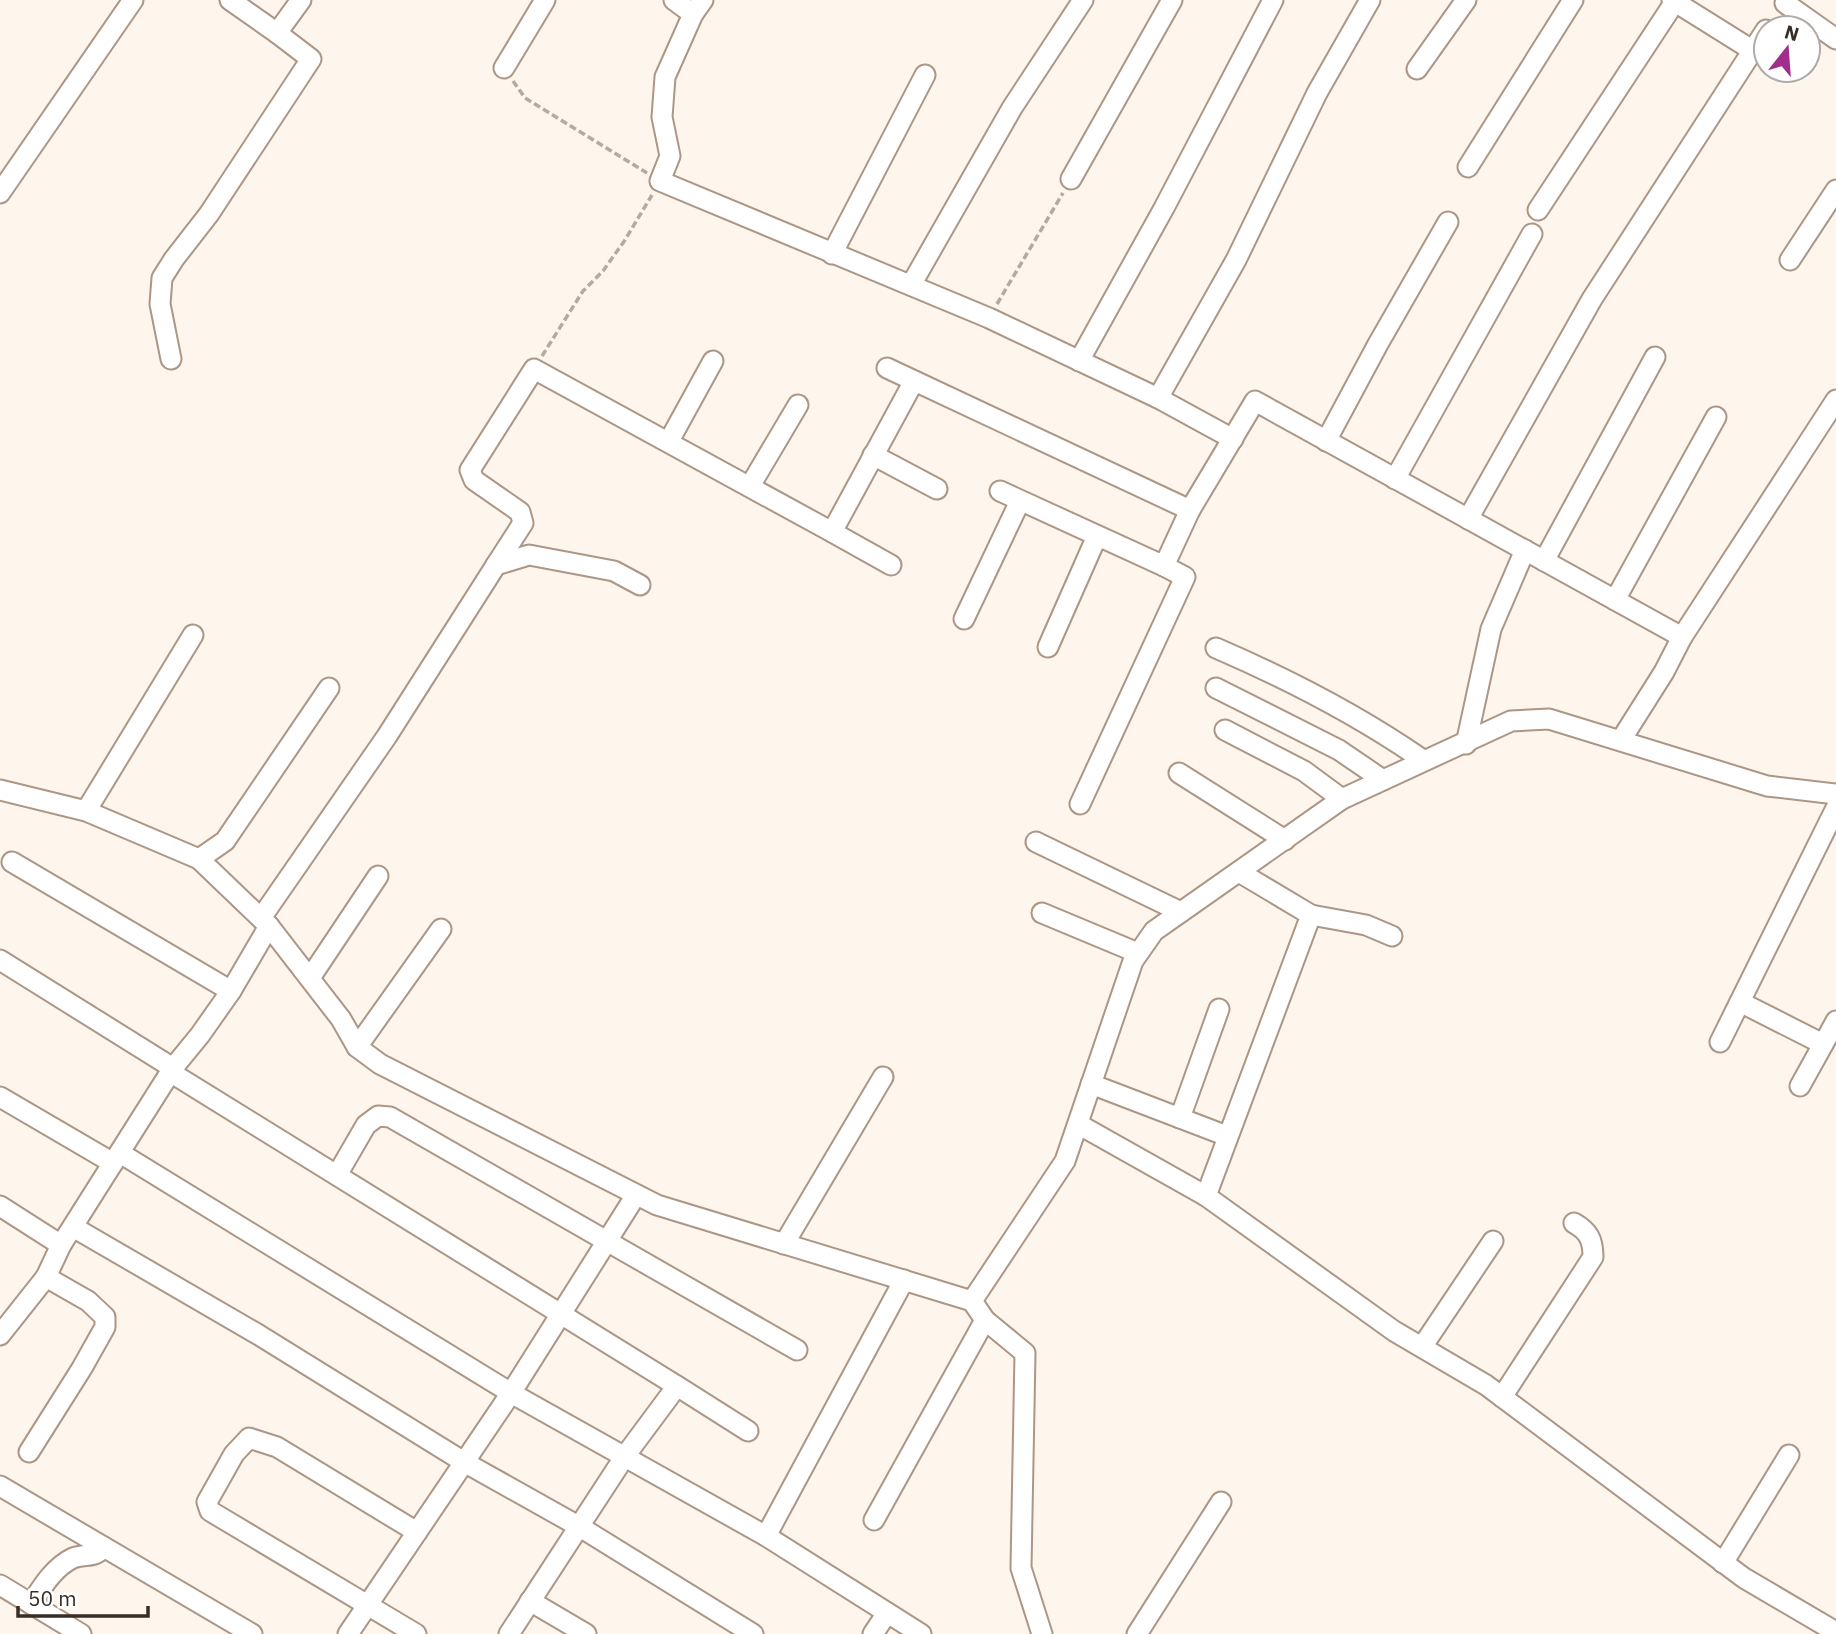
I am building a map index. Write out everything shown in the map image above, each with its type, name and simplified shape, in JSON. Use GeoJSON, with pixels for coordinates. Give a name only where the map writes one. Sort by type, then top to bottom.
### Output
{"type":"FeatureCollection","features":[{"type":"Feature","properties":{"kind":"street"},"geometry":{"type":"LineString","coordinates":[[0,193],[132,0]]}},
{"type":"Feature","properties":{"kind":"street"},"geometry":{"type":"LineString","coordinates":[[171,359],[160,304],[162,278],[173,259],[209,214],[311,60],[230,0]]}},
{"type":"Feature","properties":{"kind":"street"},"geometry":{"type":"LineString","coordinates":[[277,33],[301,0]]}},
{"type":"Feature","properties":{"kind":"street"},"geometry":{"type":"LineString","coordinates":[[503,68],[545,0]]}},
{"type":"Feature","properties":{"kind":"street"},"geometry":{"type":"LineString","coordinates":[[674,0],[698,7],[665,77],[662,117],[670,156],[660,181],[989,317],[1158,398],[1233,439]]}},
{"type":"Feature","properties":{"kind":"street"},"geometry":{"type":"LineString","coordinates":[[911,285],[1012,108],[1083,0]]}},
{"type":"Feature","properties":{"kind":"street"},"geometry":{"type":"LineString","coordinates":[[1071,179],[1172,0]]}},
{"type":"Feature","properties":{"kind":"street"},"geometry":{"type":"LineString","coordinates":[[1079,361],[1164,208],[1273,0]]}},
{"type":"Feature","properties":{"kind":"street"},"geometry":{"type":"LineString","coordinates":[[1158,398],[1236,260],[1317,93],[1370,0]]}},
{"type":"Feature","properties":{"kind":"street"},"geometry":{"type":"LineString","coordinates":[[1417,69],[1466,0]]}},
{"type":"Feature","properties":{"kind":"street"},"geometry":{"type":"LineString","coordinates":[[1468,167],[1573,0]]}},
{"type":"Feature","properties":{"kind":"street"},"geometry":{"type":"LineString","coordinates":[[1468,519],[1592,299],[1752,50],[1674,1],[1538,210]]}},
{"type":"Feature","properties":{"kind":"street"},"geometry":{"type":"LineString","coordinates":[[1786,1],[1836,40]]}},
{"type":"Feature","properties":{"kind":"street"},"geometry":{"type":"LineString","coordinates":[[832,254],[925,75]]}},
{"type":"Feature","properties":{"kind":"street"},"geometry":{"type":"LineString","coordinates":[[1790,260],[1836,190]]}},
{"type":"Feature","properties":{"kind":"street"},"geometry":{"type":"LineString","coordinates":[[1326,441],[1448,222]]}},
{"type":"Feature","properties":{"kind":"street"},"geometry":{"type":"LineString","coordinates":[[1395,479],[1532,234]]}},
{"type":"Feature","properties":{"kind":"street"},"geometry":{"type":"LineString","coordinates":[[1544,561],[1655,357]]}},
{"type":"Feature","properties":{"kind":"street"},"geometry":{"type":"LineString","coordinates":[[668,441],[713,361]]}},
{"type":"Feature","properties":{"kind":"street"},"geometry":{"type":"LineString","coordinates":[[887,368],[1190,510]]}},
{"type":"Feature","properties":{"kind":"street"},"geometry":{"type":"LineString","coordinates":[[0,1335],[7,1313],[46,1277],[61,1245],[171,1070],[231,991],[265,922],[523,523],[520,512],[474,480],[470,470],[534,369],[891,565]]}},
{"type":"Feature","properties":{"kind":"street"},"geometry":{"type":"LineString","coordinates":[[832,532],[914,381]]}},
{"type":"Feature","properties":{"kind":"street"},"geometry":{"type":"LineString","coordinates":[[1621,740],[1664,672],[1682,637],[1836,400]]}},
{"type":"Feature","properties":{"kind":"street"},"geometry":{"type":"LineString","coordinates":[[1164,566],[1190,510],[1255,401],[1682,637]]}},
{"type":"Feature","properties":{"kind":"street"},"geometry":{"type":"LineString","coordinates":[[750,486],[798,405]]}},
{"type":"Feature","properties":{"kind":"street"},"geometry":{"type":"LineString","coordinates":[[1615,600],[1716,417]]}},
{"type":"Feature","properties":{"kind":"street"},"geometry":{"type":"LineString","coordinates":[[873,455],[937,489]]}},
{"type":"Feature","properties":{"kind":"street"},"geometry":{"type":"LineString","coordinates":[[1000,491],[1185,577],[1080,804]]}},
{"type":"Feature","properties":{"kind":"street"},"geometry":{"type":"LineString","coordinates":[[964,619],[1020,501]]}},
{"type":"Feature","properties":{"kind":"street"},"geometry":{"type":"LineString","coordinates":[[1048,647],[1097,536]]}},
{"type":"Feature","properties":{"kind":"street"},"geometry":{"type":"LineString","coordinates":[[1466,744],[1491,629],[1525,550]]}},
{"type":"Feature","properties":{"kind":"street"},"geometry":{"type":"LineString","coordinates":[[496,565],[529,555],[614,571],[640,584]]}},
{"type":"Feature","properties":{"kind":"street"},"geometry":{"type":"LineString","coordinates":[[86,811],[194,635]]}},
{"type":"Feature","properties":{"kind":"street"},"geometry":{"type":"LineString","coordinates":[[1216,649],[1281,676],[1388,736],[1423,760]]}},
{"type":"Feature","properties":{"kind":"street"},"geometry":{"type":"LineString","coordinates":[[199,859],[225,841],[329,688]]}},
{"type":"Feature","properties":{"kind":"street"},"geometry":{"type":"LineString","coordinates":[[1216,688],[1339,750],[1383,780]]}},
{"type":"Feature","properties":{"kind":"street"},"geometry":{"type":"LineString","coordinates":[[972,1301],[1065,1161],[1133,961],[1154,931],[1342,799],[1423,760],[1466,744],[1511,720],[1549,719],[1767,786],[1836,794]]}},
{"type":"Feature","properties":{"kind":"street"},"geometry":{"type":"LineString","coordinates":[[1225,730],[1304,771],[1342,799]]}},
{"type":"Feature","properties":{"kind":"street"},"geometry":{"type":"LineString","coordinates":[[1179,773],[1285,840]]}},
{"type":"Feature","properties":{"kind":"street"},"geometry":{"type":"LineString","coordinates":[[0,789],[86,811],[199,859],[265,922],[341,1019],[357,1047],[380,1064],[657,1205],[972,1301],[985,1320],[1025,1353],[1021,1568],[1042,1634]]}},
{"type":"Feature","properties":{"kind":"street"},"geometry":{"type":"LineString","coordinates":[[1720,1042],[1836,808]]}},
{"type":"Feature","properties":{"kind":"street"},"geometry":{"type":"LineString","coordinates":[[1036,842],[1181,912]]}},
{"type":"Feature","properties":{"kind":"street"},"geometry":{"type":"LineString","coordinates":[[12,862],[231,991]]}},
{"type":"Feature","properties":{"kind":"street"},"geometry":{"type":"LineString","coordinates":[[1240,872],[1311,915],[1366,925],[1392,936]]}},
{"type":"Feature","properties":{"kind":"street"},"geometry":{"type":"LineString","coordinates":[[310,978],[378,876]]}},
{"type":"Feature","properties":{"kind":"street"},"geometry":{"type":"LineString","coordinates":[[1042,913],[1138,953]]}},
{"type":"Feature","properties":{"kind":"street"},"geometry":{"type":"LineString","coordinates":[[1206,1196],[1311,915]]}},
{"type":"Feature","properties":{"kind":"street"},"geometry":{"type":"LineString","coordinates":[[357,1047],[441,929]]}},
{"type":"Feature","properties":{"kind":"street"},"geometry":{"type":"LineString","coordinates":[[0,960],[337,1175],[748,1431]]}},
{"type":"Feature","properties":{"kind":"street"},"geometry":{"type":"LineString","coordinates":[[1740,1002],[1824,1044]]}},
{"type":"Feature","properties":{"kind":"street"},"geometry":{"type":"LineString","coordinates":[[1180,1118],[1219,1009]]}},
{"type":"Feature","properties":{"kind":"street"},"geometry":{"type":"LineString","coordinates":[[1800,1086],[1836,1021]]}},
{"type":"Feature","properties":{"kind":"street"},"geometry":{"type":"LineString","coordinates":[[784,1244],[883,1077]]}},
{"type":"Feature","properties":{"kind":"street"},"geometry":{"type":"LineString","coordinates":[[1091,1084],[1227,1136]]}},
{"type":"Feature","properties":{"kind":"street"},"geometry":{"type":"LineString","coordinates":[[0,1097],[116,1158],[511,1393],[766,1536],[921,1634]]}},
{"type":"Feature","properties":{"kind":"street"},"geometry":{"type":"LineString","coordinates":[[337,1175],[366,1125],[378,1116],[390,1116],[797,1350]]}},
{"type":"Feature","properties":{"kind":"street"},"geometry":{"type":"LineString","coordinates":[[1078,1124],[1206,1196],[1394,1331],[1486,1385],[1744,1578],[1836,1632]]}},
{"type":"Feature","properties":{"kind":"street"},"geometry":{"type":"LineString","coordinates":[[348,1634],[511,1393],[636,1195]]}},
{"type":"Feature","properties":{"kind":"street"},"geometry":{"type":"LineString","coordinates":[[0,1206],[61,1245]]}},
{"type":"Feature","properties":{"kind":"street"},"geometry":{"type":"LineString","coordinates":[[1502,1397],[1593,1256],[1593,1243],[1586,1230],[1574,1223]]}},
{"type":"Feature","properties":{"kind":"street"},"geometry":{"type":"LineString","coordinates":[[73,1227],[259,1335],[464,1462],[580,1527],[753,1634]]}},
{"type":"Feature","properties":{"kind":"street"},"geometry":{"type":"LineString","coordinates":[[1422,1348],[1493,1241]]}},
{"type":"Feature","properties":{"kind":"street"},"geometry":{"type":"LineString","coordinates":[[29,1452],[105,1327],[105,1317],[88,1301],[46,1277]]}},
{"type":"Feature","properties":{"kind":"street"},"geometry":{"type":"LineString","coordinates":[[766,1536],[904,1280]]}},
{"type":"Feature","properties":{"kind":"street"},"geometry":{"type":"LineString","coordinates":[[874,1520],[985,1320]]}},
{"type":"Feature","properties":{"kind":"street"},"geometry":{"type":"LineString","coordinates":[[509,1634],[625,1456],[677,1386]]}},
{"type":"Feature","properties":{"kind":"street"},"geometry":{"type":"LineString","coordinates":[[416,1634],[210,1511],[207,1502],[234,1454],[249,1438],[277,1447],[417,1532]]}},
{"type":"Feature","properties":{"kind":"street"},"geometry":{"type":"LineString","coordinates":[[1723,1563],[1789,1455]]}},
{"type":"Feature","properties":{"kind":"street"},"geometry":{"type":"LineString","coordinates":[[0,1486],[252,1634]]}},
{"type":"Feature","properties":{"kind":"street"},"geometry":{"type":"LineString","coordinates":[[1137,1634],[1221,1502]]}},
{"type":"Feature","properties":{"kind":"street"},"geometry":{"type":"LineString","coordinates":[[31,1604],[58,1568],[75,1557],[93,1556],[104,1547]]}},
{"type":"Feature","properties":{"kind":"street"},"geometry":{"type":"LineString","coordinates":[[0,1585],[81,1634]]}},
{"type":"Feature","properties":{"kind":"street"},"geometry":{"type":"LineString","coordinates":[[530,1601],[586,1634]]}},
{"type":"Feature","properties":{"kind":"street"},"geometry":{"type":"LineString","coordinates":[[873,1634],[887,1613]]}},
{"type":"Feature","properties":{"kind":"path"},"geometry":{"type":"LineString","coordinates":[[503,68],[525,97],[660,181],[625,240],[603,271],[583,291],[534,369]]}},
{"type":"Feature","properties":{"kind":"path"},"geometry":{"type":"LineString","coordinates":[[989,317],[1071,179]]}}]}
